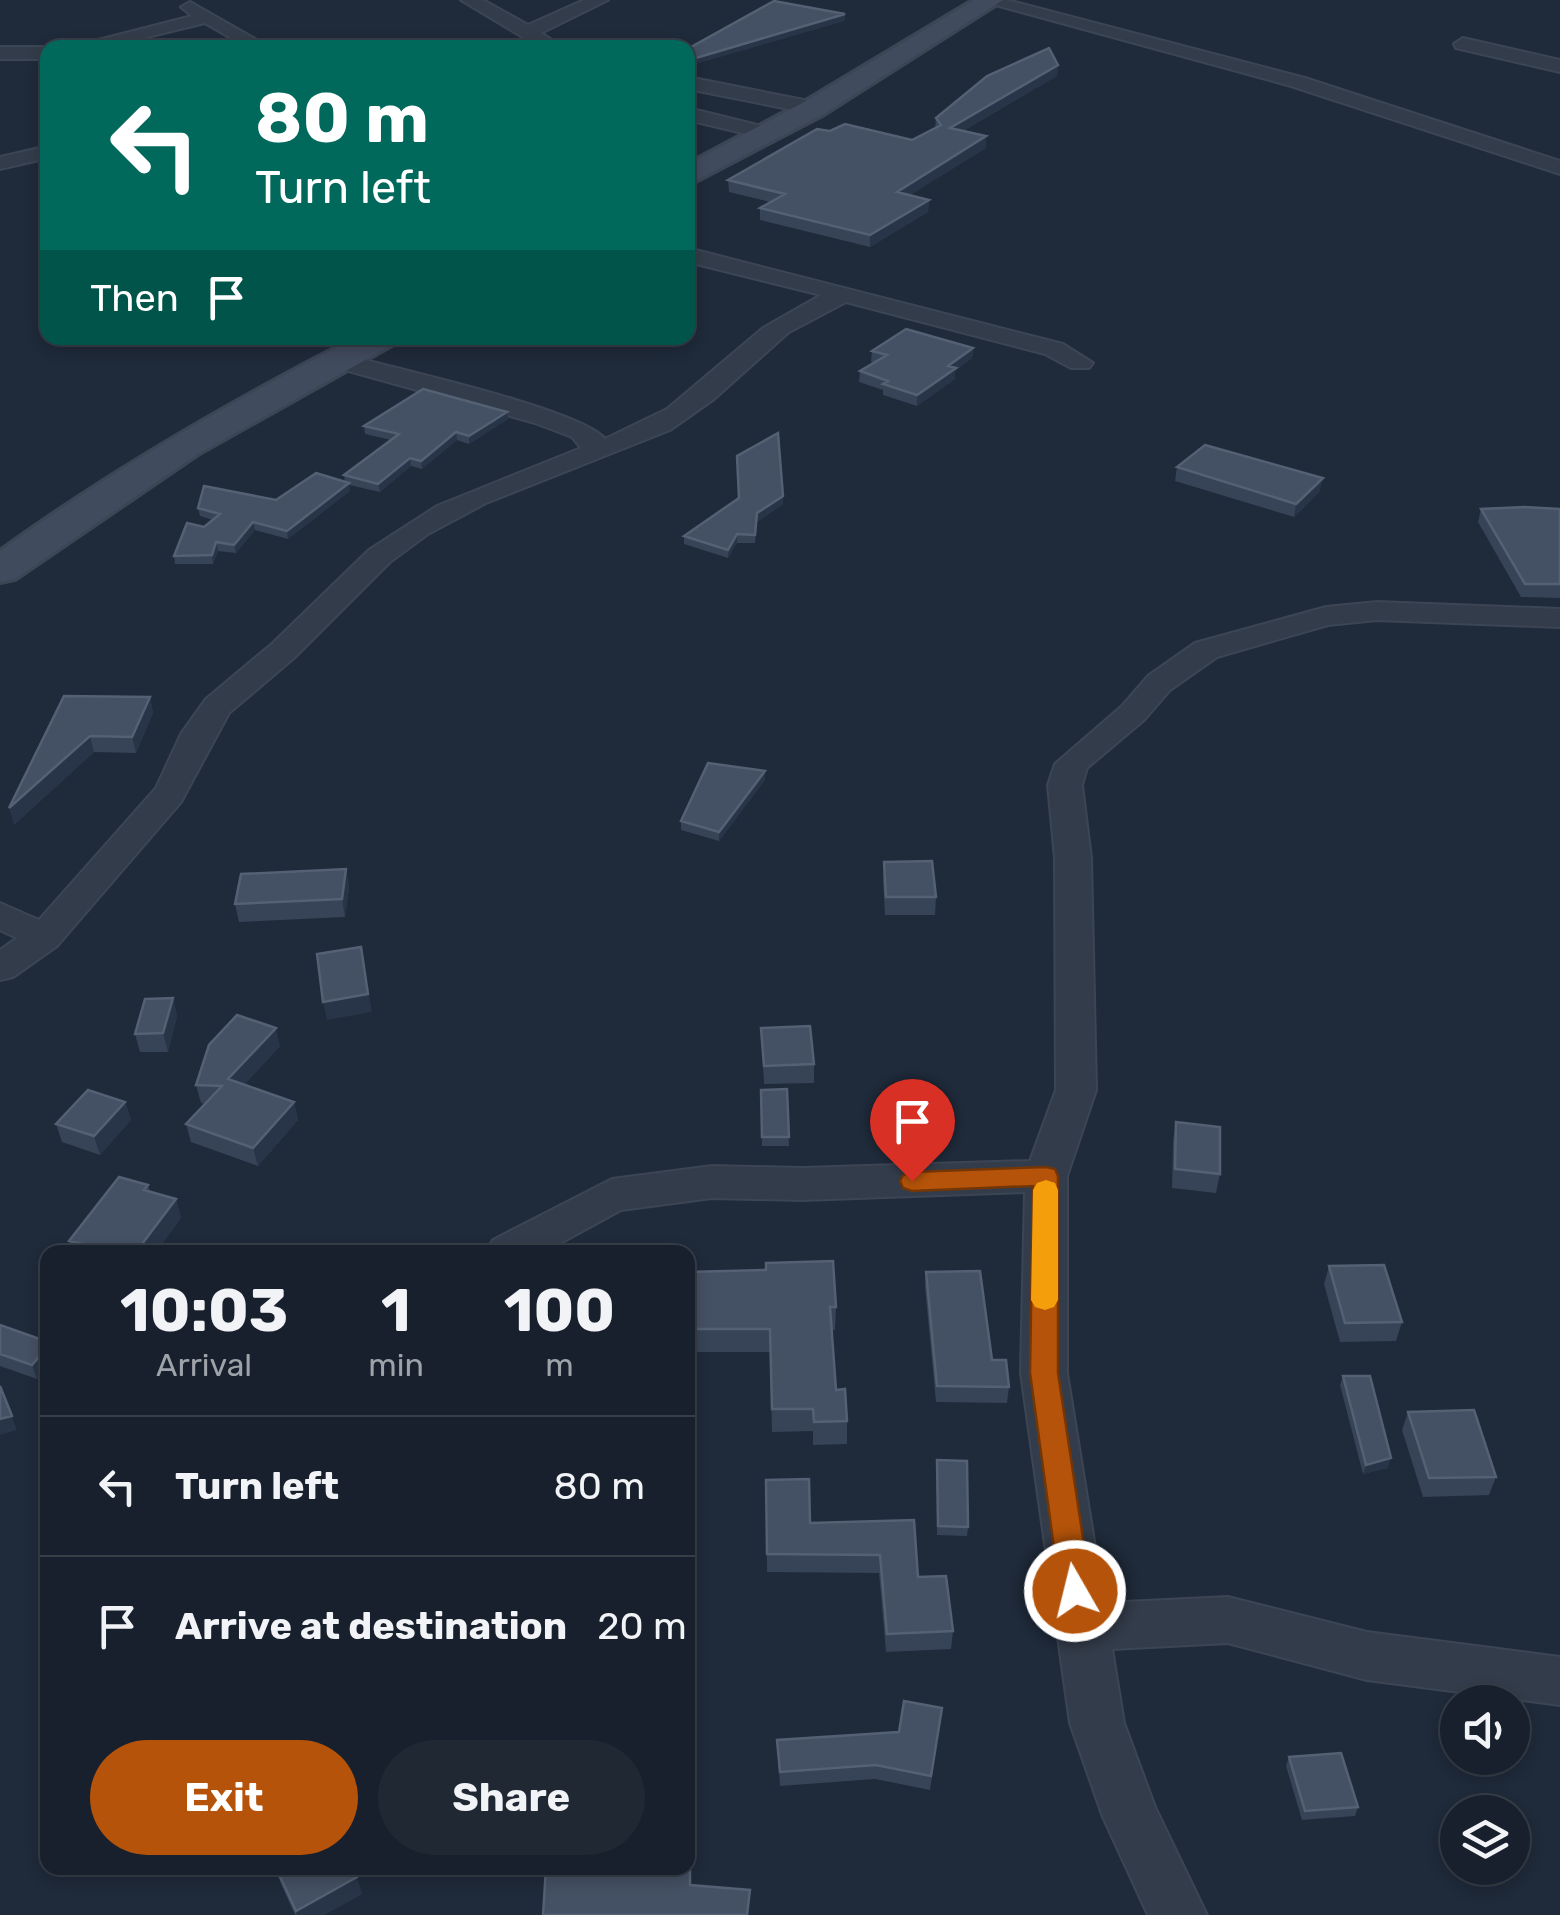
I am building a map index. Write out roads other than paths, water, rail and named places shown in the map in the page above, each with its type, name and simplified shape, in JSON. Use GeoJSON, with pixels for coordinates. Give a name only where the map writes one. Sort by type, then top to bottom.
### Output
{"type":"FeatureCollection","features":[{"type":"Feature","properties":{"kind":"street"},"geometry":{"type":"LineString","coordinates":[[179,0],[248,40]]}},
{"type":"Feature","properties":{"kind":"street"},"geometry":{"type":"LineString","coordinates":[[470,0],[540,40]]}},
{"type":"Feature","properties":{"kind":"street"},"geometry":{"type":"LineString","coordinates":[[527,32],[599,0]]}},
{"type":"Feature","properties":{"kind":"street"},"geometry":{"type":"LineString","coordinates":[[695,172],[814,108],[990,0],[1298,82],[1560,168]]}},
{"type":"Feature","properties":{"kind":"street"},"geometry":{"type":"LineString","coordinates":[[110,40],[209,17]]}},
{"type":"Feature","properties":{"kind":"street"},"geometry":{"type":"LineString","coordinates":[[1463,44],[1560,66]]}},
{"type":"Feature","properties":{"kind":"street"},"geometry":{"type":"LineString","coordinates":[[0,53],[40,53]]}},
{"type":"Feature","properties":{"kind":"street"},"geometry":{"type":"LineString","coordinates":[[695,84],[814,108]]}},
{"type":"Feature","properties":{"kind":"street"},"geometry":{"type":"LineString","coordinates":[[695,116],[767,133]]}},
{"type":"Feature","properties":{"kind":"street"},"geometry":{"type":"LineString","coordinates":[[0,163],[40,154]]}},
{"type":"Feature","properties":{"kind":"street"},"geometry":{"type":"LineString","coordinates":[[695,257],[1054,349],[1080,363]]}},
{"type":"Feature","properties":{"kind":"street"},"geometry":{"type":"LineString","coordinates":[[0,968],[44,937],[170,795],[184,775],[200,728],[211,712],[287,648],[349,580],[420,526],[497,488],[594,451],[687,409],[774,331],[844,293]]}},
{"type":"Feature","properties":{"kind":"street"},"geometry":{"type":"LineString","coordinates":[[0,570],[156,461],[366,345]]}},
{"type":"Feature","properties":{"kind":"street"},"geometry":{"type":"LineString","coordinates":[[336,360],[544,417],[581,431],[592,440],[594,451]]}},
{"type":"Feature","properties":{"kind":"street"},"geometry":{"type":"LineString","coordinates":[[1178,1915],[1131,1817],[1097,1723],[1044,1373],[1046,1176],[1076,1090],[1073,858],[1065,785],[1072,764],[1133,713],[1159,683],[1206,650],[1326,616],[1377,611],[1560,618]]}},
{"type":"Feature","properties":{"kind":"street"},"geometry":{"type":"LineString","coordinates":[[0,915],[44,937]]}},
{"type":"Feature","properties":{"kind":"street"},"geometry":{"type":"LineString","coordinates":[[521,1245],[612,1195],[712,1182],[802,1184],[1046,1176]]}},
{"type":"Feature","properties":{"kind":"street"},"geometry":{"type":"LineString","coordinates":[[1080,1627],[1228,1620],[1367,1656],[1560,1681]]}}]}
